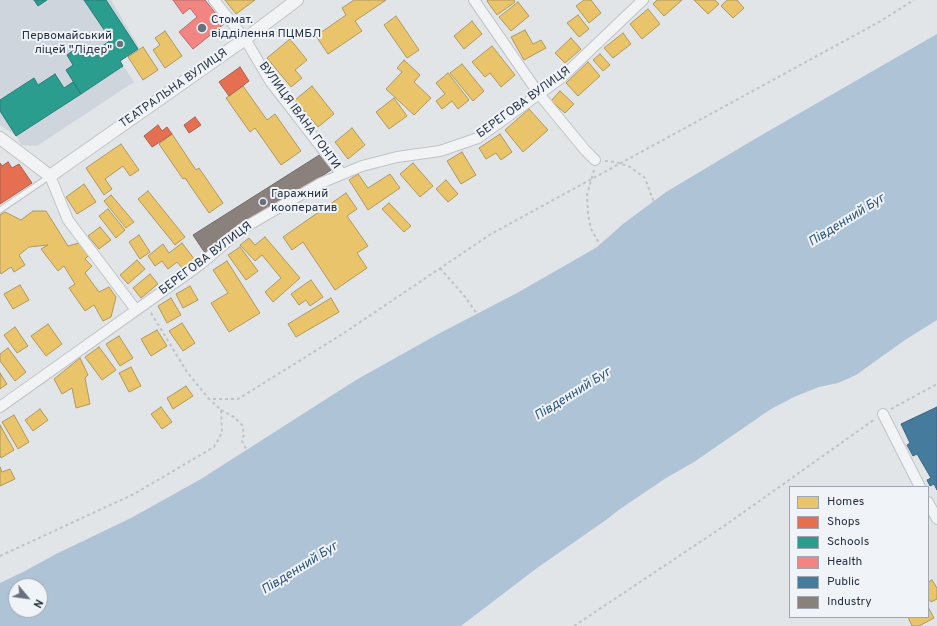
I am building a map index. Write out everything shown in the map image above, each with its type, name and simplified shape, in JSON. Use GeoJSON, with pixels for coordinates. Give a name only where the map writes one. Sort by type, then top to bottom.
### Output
{"type":"FeatureCollection","features":[{"type":"Feature","properties":{"kind":"street","name":"ВУЛИЦЯ ІВАНА ГОНТИ"},"geometry":{"type":"LineString","coordinates":[[214,0],[245,39],[270,81],[342,174]]}},
{"type":"Feature","properties":{"kind":"street","name":"ТЕАТРАЛЬНА ВУЛИЦЯ"},"geometry":{"type":"LineString","coordinates":[[50,176],[245,39],[297,0]]}},
{"type":"Feature","properties":{"kind":"street"},"geometry":{"type":"LineString","coordinates":[[474,0],[539,94],[595,160]]}},
{"type":"Feature","properties":{"kind":"street","name":"БЕРЕГОВА ВУЛИЦЯ"},"geometry":{"type":"LineString","coordinates":[[0,407],[202,264],[242,229],[321,183],[362,166],[397,157],[440,151],[478,138],[560,79],[643,0]]}},
{"type":"Feature","properties":{"kind":"street"},"geometry":{"type":"LineString","coordinates":[[0,138],[50,176],[68,220],[136,310]]}},
{"type":"Feature","properties":{"kind":"street"},"geometry":{"type":"LineString","coordinates":[[883,414],[919,486]]}},
{"type":"Feature","properties":{"kind":"street"},"geometry":{"type":"LineString","coordinates":[[929,504],[937,519]]}},
{"type":"Feature","properties":{"kind":"lane"},"geometry":{"type":"LineString","coordinates":[[0,210],[50,176]]}},
{"type":"Feature","properties":{"kind":"path"},"geometry":{"type":"LineString","coordinates":[[209,400],[238,399],[344,333],[491,234],[622,164],[879,22],[914,0]]}},
{"type":"Feature","properties":{"kind":"path"},"geometry":{"type":"LineString","coordinates":[[604,252],[591,229],[588,214],[587,195],[595,166],[595,160],[622,164],[630,167],[645,178],[653,200],[659,208]]}},
{"type":"Feature","properties":{"kind":"path"},"geometry":{"type":"LineString","coordinates":[[440,268],[466,298],[482,320]]}},
{"type":"Feature","properties":{"kind":"path"},"geometry":{"type":"LineString","coordinates":[[146,303],[187,372],[209,400],[221,410],[234,417],[242,425],[244,434],[242,441],[251,458]]}},
{"type":"Feature","properties":{"kind":"path"},"geometry":{"type":"LineString","coordinates":[[574,626],[727,524],[883,414],[937,384]]}},
{"type":"Feature","properties":{"kind":"path"},"geometry":{"type":"LineString","coordinates":[[0,556],[136,493],[214,447],[222,433],[221,410]]}},
{"type":"Feature","properties":{"kind":"shaded area"},"geometry":{"type":"Polygon","coordinates":[[[0,0],[111,0],[139,47],[120,61],[134,82],[37,146],[21,145],[16,136],[0,125],[0,0]]]}},
{"type":"Feature","properties":{"kind":"water","name":"Південний Буг"},"geometry":{"type":"Polygon","coordinates":[[[937,34],[937,320],[905,340],[856,375],[838,383],[819,387],[794,397],[771,409],[694,462],[666,478],[620,509],[537,568],[461,626],[0,626],[0,583],[8,579],[8,618],[48,618],[48,578],[10,578],[131,518],[201,479],[356,380],[440,333],[517,293],[597,247],[623,224],[666,192],[937,34]]]}},
{"type":"Feature","properties":{"kind":"building: Homes"},"geometry":{"type":"Polygon","coordinates":[[[225,0],[255,0],[236,14],[225,0]]]}},
{"type":"Feature","properties":{"kind":"building: Homes"},"geometry":{"type":"Polygon","coordinates":[[[354,0],[386,0],[355,21],[362,31],[328,54],[316,36],[346,15],[342,8],[354,0]]]}},
{"type":"Feature","properties":{"kind":"building: Homes"},"geometry":{"type":"Polygon","coordinates":[[[514,0],[515,2],[497,15],[487,1],[514,0]]]}},
{"type":"Feature","properties":{"kind":"building: Homes"},"geometry":{"type":"Polygon","coordinates":[[[584,0],[591,0],[601,13],[589,23],[576,6],[584,0]]]}},
{"type":"Feature","properties":{"kind":"building: Homes"},"geometry":{"type":"Polygon","coordinates":[[[657,0],[682,0],[664,16],[653,4],[657,0]]]}},
{"type":"Feature","properties":{"kind":"building: Homes"},"geometry":{"type":"Polygon","coordinates":[[[694,0],[715,0],[719,4],[708,14],[694,0]]]}},
{"type":"Feature","properties":{"kind":"building: Homes"},"geometry":{"type":"Polygon","coordinates":[[[727,0],[737,0],[744,8],[733,18],[721,6],[727,0]]]}},
{"type":"Feature","properties":{"kind":"building: Homes"},"geometry":{"type":"Polygon","coordinates":[[[518,2],[529,16],[511,31],[499,17],[518,2]]]}},
{"type":"Feature","properties":{"kind":"building: Homes"},"geometry":{"type":"Polygon","coordinates":[[[648,9],[660,24],[642,39],[630,24],[648,9]]]}},
{"type":"Feature","properties":{"kind":"building: Homes"},"geometry":{"type":"Polygon","coordinates":[[[578,15],[589,29],[579,37],[567,23],[578,15]]]}},
{"type":"Feature","properties":{"kind":"building: Homes"},"geometry":{"type":"Polygon","coordinates":[[[396,16],[419,50],[407,58],[384,25],[396,16]]]}},
{"type":"Feature","properties":{"kind":"building: Homes"},"geometry":{"type":"Polygon","coordinates":[[[472,21],[482,34],[464,49],[454,36],[472,21]]]}},
{"type":"Feature","properties":{"kind":"building: Homes"},"geometry":{"type":"Polygon","coordinates":[[[525,30],[533,44],[541,40],[546,48],[524,60],[511,37],[525,30]]]}},
{"type":"Feature","properties":{"kind":"building: Homes"},"geometry":{"type":"Polygon","coordinates":[[[165,31],[182,56],[165,68],[153,50],[160,45],[155,38],[165,31]]]}},
{"type":"Feature","properties":{"kind":"building: Homes"},"geometry":{"type":"Polygon","coordinates":[[[623,33],[631,44],[613,58],[604,48],[623,33]]]}},
{"type":"Feature","properties":{"kind":"building: Homes"},"geometry":{"type":"Polygon","coordinates":[[[571,38],[581,49],[565,63],[555,53],[571,38]]]}},
{"type":"Feature","properties":{"kind":"building: Homes"},"geometry":{"type":"Polygon","coordinates":[[[290,39],[307,60],[295,70],[302,78],[291,87],[267,58],[290,39]]]}},
{"type":"Feature","properties":{"kind":"building: Homes"},"geometry":{"type":"Polygon","coordinates":[[[492,46],[515,75],[501,87],[490,73],[485,77],[472,62],[492,46]]]}},
{"type":"Feature","properties":{"kind":"building: Homes"},"geometry":{"type":"Polygon","coordinates":[[[143,47],[158,70],[143,80],[128,57],[143,47]]]}},
{"type":"Feature","properties":{"kind":"building: Homes"},"geometry":{"type":"Polygon","coordinates":[[[600,54],[610,65],[603,71],[593,60],[600,54]]]}},
{"type":"Feature","properties":{"kind":"building: Homes"},"geometry":{"type":"Polygon","coordinates":[[[404,60],[420,75],[414,82],[431,98],[414,115],[386,89],[402,72],[397,68],[404,60]]]}},
{"type":"Feature","properties":{"kind":"building: Homes"},"geometry":{"type":"Polygon","coordinates":[[[588,62],[600,76],[578,96],[566,83],[588,62]]]}},
{"type":"Feature","properties":{"kind":"building: Homes"},"geometry":{"type":"Polygon","coordinates":[[[462,64],[484,91],[473,101],[450,73],[462,64]]]}},
{"type":"Feature","properties":{"kind":"building: Homes"},"geometry":{"type":"Polygon","coordinates":[[[448,73],[469,100],[458,109],[452,101],[442,109],[436,101],[445,94],[436,83],[448,73]]]}},
{"type":"Feature","properties":{"kind":"building: Homes"},"geometry":{"type":"Polygon","coordinates":[[[243,86],[267,120],[275,114],[301,151],[281,165],[255,128],[250,132],[226,98],[243,86]]]}},
{"type":"Feature","properties":{"kind":"building: Homes"},"geometry":{"type":"Polygon","coordinates":[[[312,86],[334,114],[318,127],[295,100],[312,86]]]}},
{"type":"Feature","properties":{"kind":"building: Homes"},"geometry":{"type":"Polygon","coordinates":[[[560,91],[574,104],[565,113],[551,101],[560,91]]]}},
{"type":"Feature","properties":{"kind":"building: Homes"},"geometry":{"type":"Polygon","coordinates":[[[394,98],[407,116],[389,129],[376,112],[394,98]]]}},
{"type":"Feature","properties":{"kind":"building: Homes"},"geometry":{"type":"Polygon","coordinates":[[[529,109],[548,130],[523,152],[505,130],[529,109]]]}},
{"type":"Feature","properties":{"kind":"building: Homes"},"geometry":{"type":"Polygon","coordinates":[[[352,128],[365,145],[348,159],[335,142],[352,128]]]}},
{"type":"Feature","properties":{"kind":"building: Homes"},"geometry":{"type":"Polygon","coordinates":[[[172,134],[196,170],[199,168],[223,203],[209,213],[159,144],[172,134]]]}},
{"type":"Feature","properties":{"kind":"building: Homes"},"geometry":{"type":"Polygon","coordinates":[[[500,134],[512,152],[501,160],[496,153],[486,159],[479,148],[500,134]]]}},
{"type":"Feature","properties":{"kind":"building: Homes"},"geometry":{"type":"Polygon","coordinates":[[[121,144],[139,170],[130,176],[123,166],[105,179],[112,189],[104,195],[86,168],[121,144]]]}},
{"type":"Feature","properties":{"kind":"building: Homes"},"geometry":{"type":"Polygon","coordinates":[[[462,152],[476,175],[461,184],[447,161],[462,152]]]}},
{"type":"Feature","properties":{"kind":"building: Homes"},"geometry":{"type":"Polygon","coordinates":[[[413,163],[433,186],[420,197],[400,174],[413,163]]]}},
{"type":"Feature","properties":{"kind":"building: Homes"},"geometry":{"type":"Polygon","coordinates":[[[358,174],[368,188],[390,174],[400,188],[368,210],[349,180],[358,174]]]}},
{"type":"Feature","properties":{"kind":"building: Homes"},"geometry":{"type":"Polygon","coordinates":[[[446,180],[458,194],[448,202],[436,189],[446,180]]]}},
{"type":"Feature","properties":{"kind":"building: Homes"},"geometry":{"type":"Polygon","coordinates":[[[84,184],[96,202],[77,214],[66,197],[84,184]]]}},
{"type":"Feature","properties":{"kind":"building: Homes"},"geometry":{"type":"Polygon","coordinates":[[[148,191],[185,237],[175,245],[138,199],[148,191]]]}},
{"type":"Feature","properties":{"kind":"building: Homes"},"geometry":{"type":"Polygon","coordinates":[[[346,193],[357,209],[347,216],[368,246],[357,253],[367,268],[335,290],[303,242],[292,250],[283,237],[346,193]]]}},
{"type":"Feature","properties":{"kind":"building: Homes"},"geometry":{"type":"Polygon","coordinates":[[[111,195],[134,222],[126,228],[104,201],[111,195]]]}},
{"type":"Feature","properties":{"kind":"building: Homes"},"geometry":{"type":"Polygon","coordinates":[[[389,203],[411,226],[404,232],[382,209],[389,203]]]}},
{"type":"Feature","properties":{"kind":"building: Homes"},"geometry":{"type":"Polygon","coordinates":[[[108,209],[125,230],[116,238],[99,216],[108,209]]]}},
{"type":"Feature","properties":{"kind":"building: Homes"},"geometry":{"type":"Polygon","coordinates":[[[33,211],[46,211],[68,246],[79,243],[89,255],[85,259],[92,266],[85,273],[99,292],[109,287],[116,297],[111,317],[103,321],[94,305],[85,311],[69,288],[75,284],[64,266],[58,271],[41,249],[48,245],[29,247],[19,255],[25,265],[14,272],[11,267],[1,274],[0,215],[5,212],[21,220],[33,211]]]}},
{"type":"Feature","properties":{"kind":"building: Homes"},"geometry":{"type":"Polygon","coordinates":[[[100,227],[111,240],[99,249],[88,236],[100,227]]]}},
{"type":"Feature","properties":{"kind":"building: Homes"},"geometry":{"type":"Polygon","coordinates":[[[139,235],[150,252],[140,259],[129,242],[139,235]]]}},
{"type":"Feature","properties":{"kind":"building: Homes"},"geometry":{"type":"Polygon","coordinates":[[[265,237],[300,278],[273,302],[265,292],[281,278],[262,255],[255,261],[240,245],[249,238],[255,245],[265,237]]]}},
{"type":"Feature","properties":{"kind":"building: Homes"},"geometry":{"type":"Polygon","coordinates":[[[182,243],[195,260],[183,269],[177,262],[168,269],[162,261],[155,266],[148,256],[163,244],[169,253],[182,243]]]}},
{"type":"Feature","properties":{"kind":"building: Homes"},"geometry":{"type":"Polygon","coordinates":[[[240,247],[258,271],[246,280],[228,255],[240,247]]]}},
{"type":"Feature","properties":{"kind":"building: Homes"},"geometry":{"type":"Polygon","coordinates":[[[137,260],[145,269],[128,284],[120,275],[137,260]]]}},
{"type":"Feature","properties":{"kind":"building: Homes"},"geometry":{"type":"Polygon","coordinates":[[[227,261],[260,313],[229,332],[211,303],[228,293],[213,270],[227,261]]]}},
{"type":"Feature","properties":{"kind":"building: Homes"},"geometry":{"type":"Polygon","coordinates":[[[150,274],[158,284],[141,298],[133,288],[150,274]]]}},
{"type":"Feature","properties":{"kind":"building: Homes"},"geometry":{"type":"Polygon","coordinates":[[[311,280],[323,297],[310,306],[306,300],[299,305],[291,294],[311,280]]]}},
{"type":"Feature","properties":{"kind":"building: Homes"},"geometry":{"type":"Polygon","coordinates":[[[20,285],[29,300],[13,309],[4,294],[20,285]]]}},
{"type":"Feature","properties":{"kind":"building: Homes"},"geometry":{"type":"Polygon","coordinates":[[[190,286],[198,300],[183,308],[176,294],[190,286]]]}},
{"type":"Feature","properties":{"kind":"building: Homes"},"geometry":{"type":"Polygon","coordinates":[[[171,298],[181,315],[167,323],[158,306],[171,298]]]}},
{"type":"Feature","properties":{"kind":"building: Homes"},"geometry":{"type":"Polygon","coordinates":[[[331,298],[339,312],[296,337],[288,324],[331,298]]]}},
{"type":"Feature","properties":{"kind":"building: Homes"},"geometry":{"type":"Polygon","coordinates":[[[182,323],[195,343],[183,351],[169,331],[182,323]]]}},
{"type":"Feature","properties":{"kind":"building: Homes"},"geometry":{"type":"Polygon","coordinates":[[[48,324],[62,344],[46,356],[31,336],[48,324]]]}},
{"type":"Feature","properties":{"kind":"building: Homes"},"geometry":{"type":"Polygon","coordinates":[[[15,327],[28,346],[17,353],[4,335],[15,327]]]}},
{"type":"Feature","properties":{"kind":"building: Homes"},"geometry":{"type":"Polygon","coordinates":[[[157,330],[167,346],[151,356],[141,339],[157,330]]]}},
{"type":"Feature","properties":{"kind":"building: Homes"},"geometry":{"type":"Polygon","coordinates":[[[119,336],[133,358],[120,366],[106,344],[119,336]]]}},
{"type":"Feature","properties":{"kind":"building: Homes"},"geometry":{"type":"Polygon","coordinates":[[[99,347],[116,370],[102,380],[85,357],[99,347]]]}},
{"type":"Feature","properties":{"kind":"building: Homes"},"geometry":{"type":"Polygon","coordinates":[[[8,348],[26,372],[15,381],[0,361],[0,354],[8,348]]]}},
{"type":"Feature","properties":{"kind":"building: Homes"},"geometry":{"type":"Polygon","coordinates":[[[80,358],[88,375],[85,378],[90,404],[76,408],[72,388],[62,394],[54,379],[80,358]]]}},
{"type":"Feature","properties":{"kind":"building: Homes"},"geometry":{"type":"Polygon","coordinates":[[[131,367],[141,386],[129,392],[119,373],[131,367]]]}},
{"type":"Feature","properties":{"kind":"building: Homes"},"geometry":{"type":"Polygon","coordinates":[[[0,373],[7,384],[0,389],[0,373]]]}},
{"type":"Feature","properties":{"kind":"building: Homes"},"geometry":{"type":"Polygon","coordinates":[[[186,386],[193,396],[173,409],[167,398],[186,386]]]}},
{"type":"Feature","properties":{"kind":"building: Homes"},"geometry":{"type":"Polygon","coordinates":[[[161,407],[172,422],[162,429],[151,414],[161,407]]]}},
{"type":"Feature","properties":{"kind":"building: Homes"},"geometry":{"type":"Polygon","coordinates":[[[40,409],[48,420],[33,431],[25,420],[40,409]]]}},
{"type":"Feature","properties":{"kind":"building: Homes"},"geometry":{"type":"Polygon","coordinates":[[[14,415],[29,442],[18,449],[2,422],[14,415]]]}},
{"type":"Feature","properties":{"kind":"building: Homes"},"geometry":{"type":"Polygon","coordinates":[[[0,425],[14,450],[1,458],[0,455],[0,425]]]}},
{"type":"Feature","properties":{"kind":"building: Homes"},"geometry":{"type":"Polygon","coordinates":[[[0,467],[2,472],[10,469],[15,479],[0,486],[0,467]]]}},
{"type":"Feature","properties":{"kind":"building: Homes"},"geometry":{"type":"Polygon","coordinates":[[[932,580],[937,588],[937,599],[931,602],[929,599],[929,582],[932,580]]]}},
{"type":"Feature","properties":{"kind":"building: Homes"},"geometry":{"type":"Polygon","coordinates":[[[929,609],[934,618],[919,626],[912,626],[908,618],[929,618],[929,609]]]}},
{"type":"Feature","properties":{"kind":"building: Shops"},"geometry":{"type":"Polygon","coordinates":[[[240,67],[249,81],[229,96],[219,82],[240,67]]]}},
{"type":"Feature","properties":{"kind":"building: Shops"},"geometry":{"type":"Polygon","coordinates":[[[195,117],[201,125],[189,133],[184,125],[195,117]]]}},
{"type":"Feature","properties":{"kind":"building: Shops"},"geometry":{"type":"Polygon","coordinates":[[[158,125],[162,131],[167,127],[172,134],[152,147],[144,136],[158,125]]]}},
{"type":"Feature","properties":{"kind":"building: Shops"},"geometry":{"type":"Polygon","coordinates":[[[8,162],[12,168],[19,164],[32,183],[0,204],[0,163],[2,166],[8,162]]]}},
{"type":"Feature","properties":{"kind":"building: Schools","name":"Первомайський ліцей \"Лідер\""},"geometry":{"type":"Polygon","coordinates":[[[34,0],[47,0],[38,6],[34,0]]]}},
{"type":"Feature","properties":{"kind":"building: Schools","name":"Первомайський ліцей \"Лідер\""},"geometry":{"type":"Polygon","coordinates":[[[84,0],[106,0],[138,49],[120,61],[123,66],[81,94],[66,70],[73,65],[67,55],[78,47],[85,58],[111,40],[84,0]]]}},
{"type":"Feature","properties":{"kind":"building: Schools"},"geometry":{"type":"Polygon","coordinates":[[[55,74],[64,88],[73,82],[81,94],[16,136],[0,111],[0,100],[34,78],[38,85],[55,74]]]}},
{"type":"Feature","properties":{"kind":"building: Health","name":"Стомат. відділення ПЦМБЛ"},"geometry":{"type":"Polygon","coordinates":[[[173,0],[205,0],[224,24],[193,49],[179,32],[197,17],[190,8],[183,14],[173,0]]]}},
{"type":"Feature","properties":{"kind":"building: Public"},"geometry":{"type":"Polygon","coordinates":[[[937,407],[937,490],[934,484],[930,486],[927,480],[931,478],[917,454],[913,456],[907,445],[910,443],[901,424],[937,407]]]}},
{"type":"Feature","properties":{"kind":"building: Industry","name":"Гаражний кооператив"},"geometry":{"type":"Polygon","coordinates":[[[321,154],[331,170],[205,253],[193,235],[321,154]]]}},
{"type":"Feature","properties":{"kind":"place","name":"Стомат. відділення ПЦМБЛ"},"geometry":{"type":"Point","coordinates":[202,28]}},
{"type":"Feature","properties":{"kind":"place","name":"Первомайський ліцей \"Лідер\""},"geometry":{"type":"Point","coordinates":[120,44]}},
{"type":"Feature","properties":{"kind":"place","name":"Гаражний кооператив"},"geometry":{"type":"Point","coordinates":[263,202]}}]}
